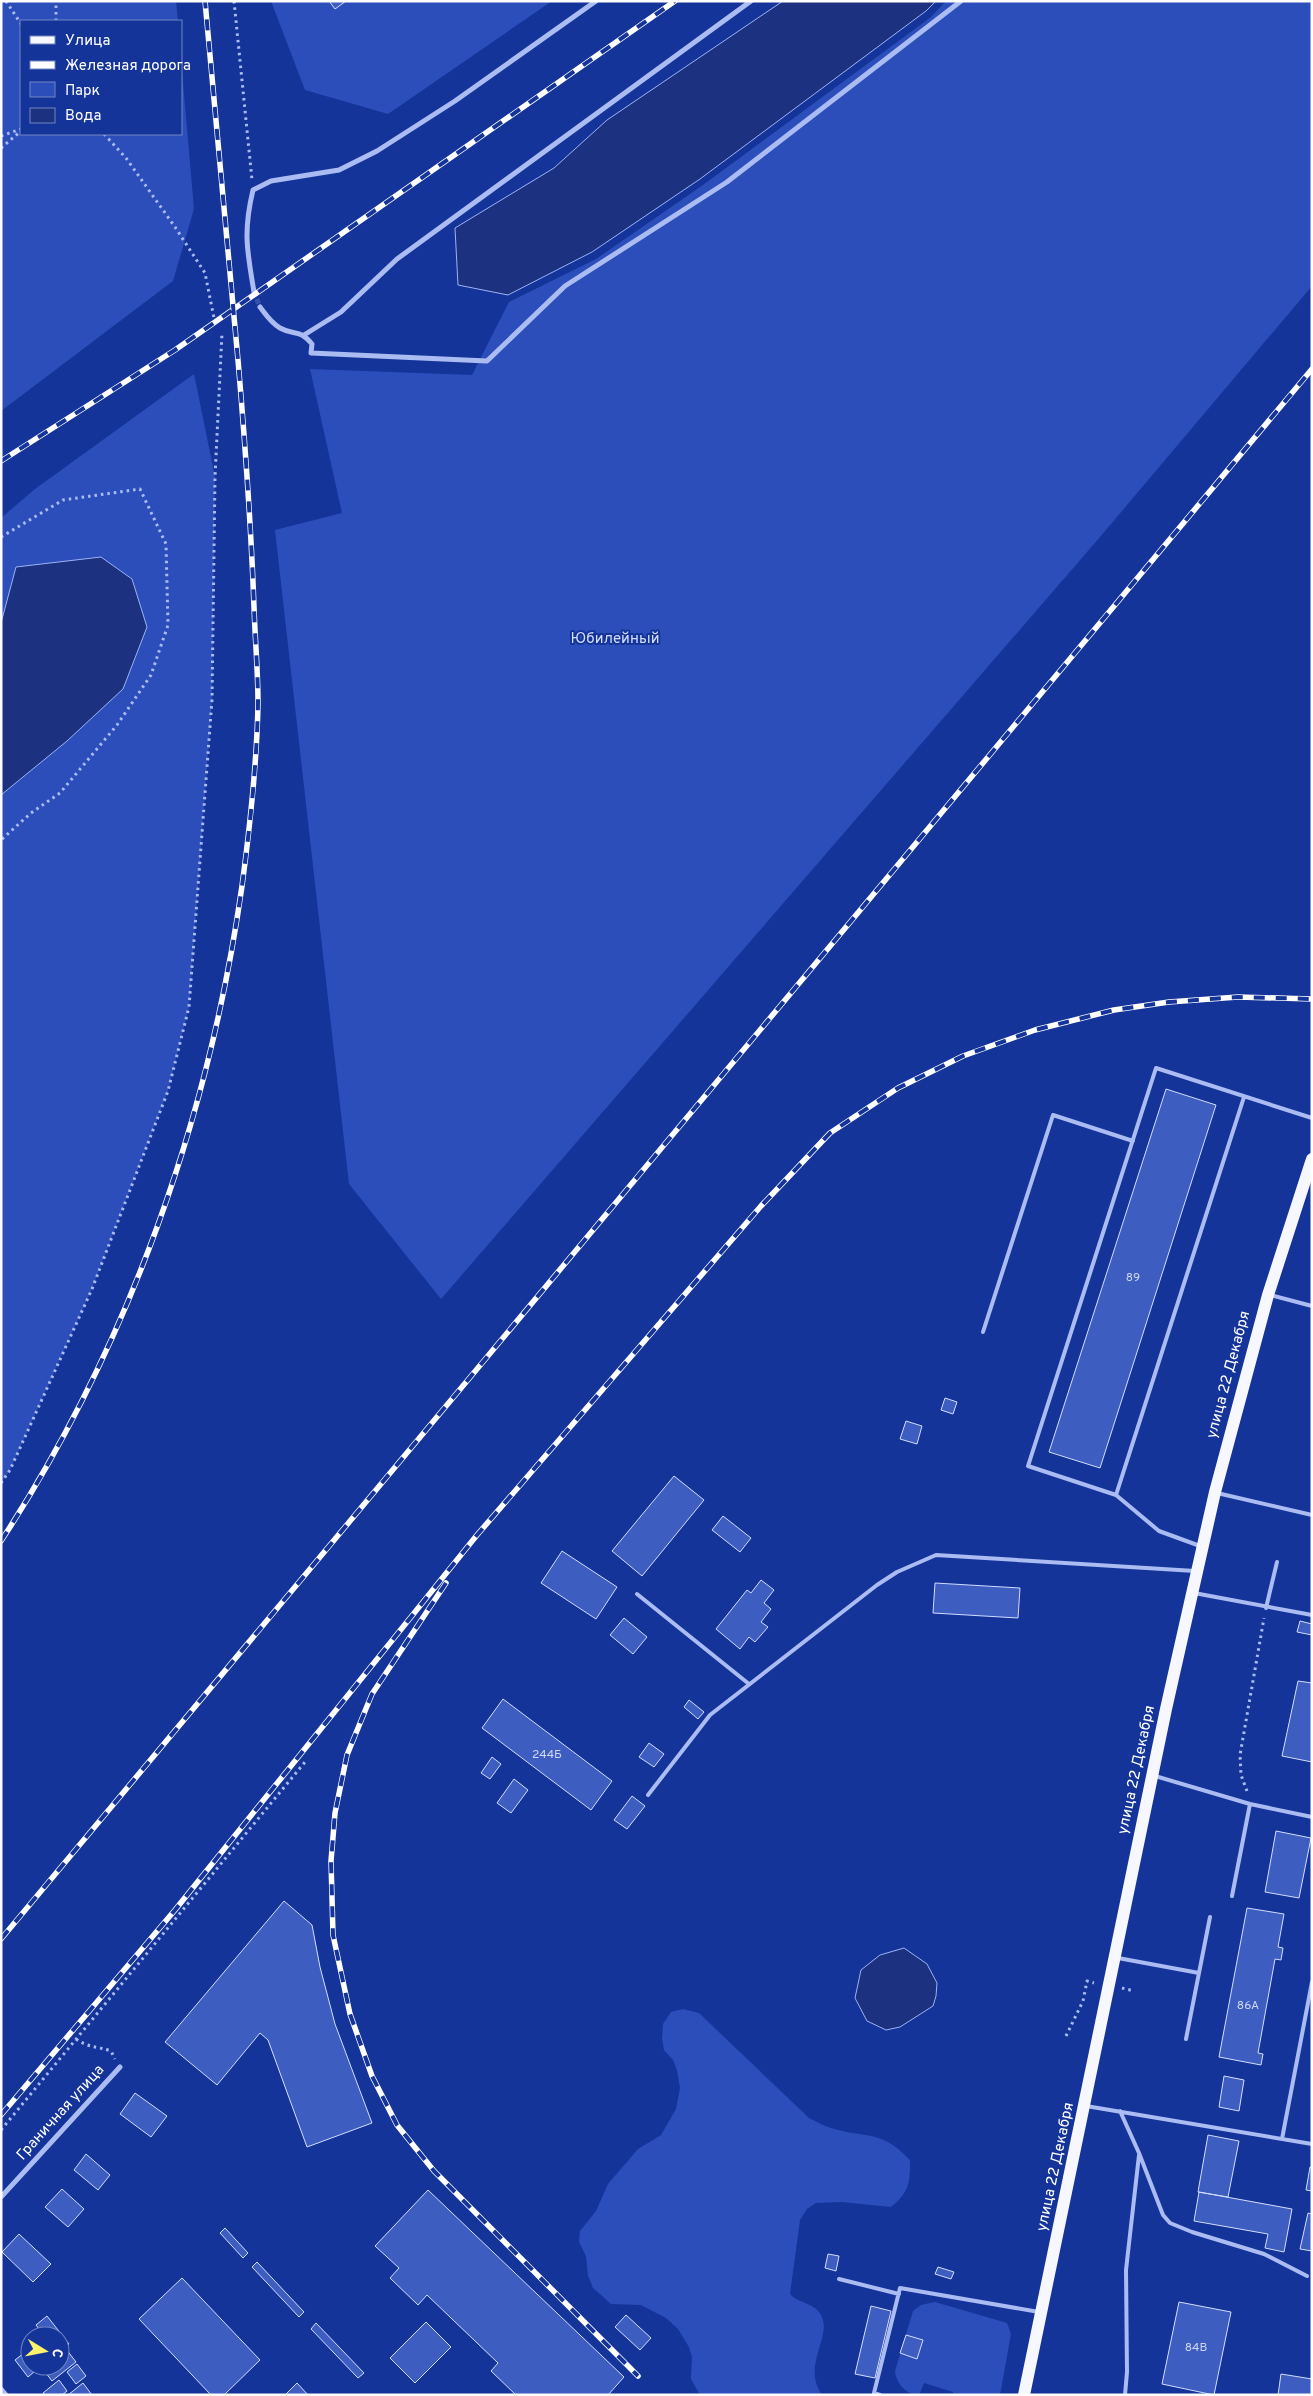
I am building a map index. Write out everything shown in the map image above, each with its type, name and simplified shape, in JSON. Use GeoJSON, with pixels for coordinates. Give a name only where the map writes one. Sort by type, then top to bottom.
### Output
{"type":"FeatureCollection","features":[{"type":"Feature","properties":{"kind":"main road","name":"улица 22 Декабря"},"geometry":{"type":"LineString","coordinates":[[1024,2395],[1202,1546],[1268,1295],[1309,1180],[1312,1159]]}},
{"type":"Feature","properties":{"kind":"street"},"geometry":{"type":"LineString","coordinates":[[254,292],[246,242],[247,214],[253,190],[271,181],[338,170],[377,151],[455,101],[596,1]]}},
{"type":"Feature","properties":{"kind":"street"},"geometry":{"type":"LineString","coordinates":[[304,335],[341,312],[397,259],[751,1]]}},
{"type":"Feature","properties":{"kind":"street"},"geometry":{"type":"LineString","coordinates":[[260,307],[271,321],[281,329],[304,335],[312,344],[311,353],[487,361],[565,286],[727,182],[961,1]]}},
{"type":"Feature","properties":{"kind":"street","name":"Граничная улица"},"geometry":{"type":"LineString","coordinates":[[1,2197],[120,2067]]}},
{"type":"Feature","properties":{"kind":"street"},"geometry":{"type":"LineString","coordinates":[[1,2389],[6,2395]]}},
{"type":"Feature","properties":{"kind":"lane"},"geometry":{"type":"LineString","coordinates":[[1202,1546],[1159,1531],[1116,1495],[1028,1466],[1156,1068],[1312,1118]]}},
{"type":"Feature","properties":{"kind":"lane"},"geometry":{"type":"LineString","coordinates":[[1116,1495],[1244,1097]]}},
{"type":"Feature","properties":{"kind":"lane"},"geometry":{"type":"LineString","coordinates":[[983,1332],[1053,1115],[1133,1141]]}},
{"type":"Feature","properties":{"kind":"lane"},"geometry":{"type":"LineString","coordinates":[[1268,1295],[1312,1306]]}},
{"type":"Feature","properties":{"kind":"lane"},"geometry":{"type":"LineString","coordinates":[[1215,1492],[1312,1515]]}},
{"type":"Feature","properties":{"kind":"lane"},"geometry":{"type":"LineString","coordinates":[[648,1795],[710,1715],[877,1584],[897,1572],[936,1555],[1198,1571]]}},
{"type":"Feature","properties":{"kind":"lane"},"geometry":{"type":"LineString","coordinates":[[1266,1608],[1277,1562]]}},
{"type":"Feature","properties":{"kind":"lane"},"geometry":{"type":"LineString","coordinates":[[1193,1593],[1312,1615]]}},
{"type":"Feature","properties":{"kind":"lane"},"geometry":{"type":"LineString","coordinates":[[637,1594],[749,1684]]}},
{"type":"Feature","properties":{"kind":"lane"},"geometry":{"type":"LineString","coordinates":[[1153,1775],[1250,1804],[1312,1817]]}},
{"type":"Feature","properties":{"kind":"lane"},"geometry":{"type":"LineString","coordinates":[[1232,1896],[1250,1804]]}},
{"type":"Feature","properties":{"kind":"lane"},"geometry":{"type":"LineString","coordinates":[[1186,2039],[1210,1917]]}},
{"type":"Feature","properties":{"kind":"lane"},"geometry":{"type":"LineString","coordinates":[[1115,1957],[1199,1973]]}},
{"type":"Feature","properties":{"kind":"lane"},"geometry":{"type":"LineString","coordinates":[[1282,2139],[1312,1982]]}},
{"type":"Feature","properties":{"kind":"lane"},"geometry":{"type":"LineString","coordinates":[[1086,2106],[1312,2144]]}},
{"type":"Feature","properties":{"kind":"lane"},"geometry":{"type":"LineString","coordinates":[[1120,2111],[1140,2153],[1163,2215],[1170,2223],[1192,2232],[1264,2254],[1307,2276]]}},
{"type":"Feature","properties":{"kind":"lane"},"geometry":{"type":"LineString","coordinates":[[1125,2395],[1127,2372],[1126,2270],[1140,2153]]}},
{"type":"Feature","properties":{"kind":"lane"},"geometry":{"type":"LineString","coordinates":[[840,2279],[899,2294]]}},
{"type":"Feature","properties":{"kind":"lane"},"geometry":{"type":"LineString","coordinates":[[880,2395],[874,2393],[900,2288],[1042,2312]]}},
{"type":"Feature","properties":{"kind":"path"},"geometry":{"type":"LineString","coordinates":[[6,1],[20,22]]}},
{"type":"Feature","properties":{"kind":"path"},"geometry":{"type":"LineString","coordinates":[[56,1],[56,20]]}},
{"type":"Feature","properties":{"kind":"path"},"geometry":{"type":"LineString","coordinates":[[234,1],[253,190]]}},
{"type":"Feature","properties":{"kind":"path"},"geometry":{"type":"LineString","coordinates":[[1,136],[20,130]]}},
{"type":"Feature","properties":{"kind":"path"},"geometry":{"type":"LineString","coordinates":[[1,148],[20,131]]}},
{"type":"Feature","properties":{"kind":"path"},"geometry":{"type":"LineString","coordinates":[[105,135],[126,158],[176,227],[205,273],[214,318]]}},
{"type":"Feature","properties":{"kind":"path"},"geometry":{"type":"LineString","coordinates":[[1,1483],[10,1470],[92,1289],[168,1091],[189,1007],[197,879],[212,700],[216,477],[222,333]]}},
{"type":"Feature","properties":{"kind":"path"},"geometry":{"type":"LineString","coordinates":[[1,537],[63,500],[140,489],[166,544],[168,625],[152,675],[117,725],[60,794],[31,813],[1,840]]}},
{"type":"Feature","properties":{"kind":"path"},"geometry":{"type":"LineString","coordinates":[[1250,1804],[1241,1775],[1240,1755],[1266,1608]]}},
{"type":"Feature","properties":{"kind":"path"},"geometry":{"type":"LineString","coordinates":[[1,2130],[304,1762]]}},
{"type":"Feature","properties":{"kind":"path"},"geometry":{"type":"LineString","coordinates":[[76,2039],[87,2047],[99,2047],[111,2051],[120,2067]]}},
{"type":"Feature","properties":{"kind":"green space"},"geometry":{"type":"Polygon","coordinates":[[[1,1],[176,1],[178,20],[20,20],[20,135],[182,135],[182,71],[194,209],[173,281],[1,411],[1,1]]]}},
{"type":"Feature","properties":{"kind":"green space"},"geometry":{"type":"Polygon","coordinates":[[[271,1],[552,1],[388,114],[305,90],[271,1]]]}},
{"type":"Feature","properties":{"kind":"green space","name":"Юбилейный"},"geometry":{"type":"Polygon","coordinates":[[[946,1],[1312,1],[1312,286],[1100,537],[441,1299],[349,1184],[275,530],[342,513],[310,369],[472,375],[509,302],[596,259],[703,185],[931,17],[946,1]]]}},
{"type":"Feature","properties":{"kind":"green space"},"geometry":{"type":"Polygon","coordinates":[[[194,374],[215,477],[212,700],[189,1007],[168,1091],[92,1289],[10,1470],[1,1483],[1,518],[35,489],[194,374]]]}},
{"type":"Feature","properties":{"kind":"green space"},"geometry":{"type":"Polygon","coordinates":[[[683,2009],[699,2013],[809,2118],[831,2128],[882,2139],[900,2150],[910,2160],[910,2175],[905,2192],[891,2207],[842,2202],[816,2203],[807,2209],[800,2220],[790,2294],[818,2311],[824,2324],[815,2373],[816,2384],[822,2395],[700,2395],[691,2379],[692,2357],[689,2347],[678,2329],[666,2318],[641,2305],[611,2304],[593,2288],[588,2276],[586,2256],[579,2242],[580,2231],[596,2211],[608,2184],[638,2149],[661,2135],[676,2109],[680,2088],[673,2060],[664,2050],[662,2039],[663,2024],[671,2012],[683,2009]]]}},
{"type":"Feature","properties":{"kind":"green space"},"geometry":{"type":"Polygon","coordinates":[[[935,2302],[1007,2323],[1011,2334],[1000,2395],[953,2395],[953,2392],[924,2383],[919,2395],[910,2393],[902,2388],[897,2380],[895,2371],[913,2311],[921,2305],[935,2302]]]}},
{"type":"Feature","properties":{"kind":"water"},"geometry":{"type":"Polygon","coordinates":[[[783,1],[936,1],[926,11],[700,179],[592,252],[508,295],[458,285],[455,228],[554,168],[607,120],[783,1]]]}},
{"type":"Feature","properties":{"kind":"water"},"geometry":{"type":"Polygon","coordinates":[[[101,557],[132,579],[147,627],[123,689],[67,741],[1,795],[1,623],[16,567],[101,557]]]}},
{"type":"Feature","properties":{"kind":"water"},"geometry":{"type":"Polygon","coordinates":[[[904,1948],[927,1964],[937,1983],[936,1996],[933,2006],[900,2027],[886,2030],[867,2021],[855,1998],[861,1970],[880,1955],[904,1948]]]}},
{"type":"Feature","properties":{"kind":"building"},"geometry":{"type":"Polygon","coordinates":[[[329,1],[346,1],[335,9],[329,1]]]}},
{"type":"Feature","properties":{"kind":"building"},"geometry":{"type":"Polygon","coordinates":[[[1166,1089],[1216,1105],[1100,1468],[1049,1452],[1166,1089]]]}},
{"type":"Feature","properties":{"kind":"building"},"geometry":{"type":"Polygon","coordinates":[[[945,1398],[957,1402],[953,1414],[941,1410],[945,1398]]]}},
{"type":"Feature","properties":{"kind":"building"},"geometry":{"type":"Polygon","coordinates":[[[906,1421],[922,1426],[917,1444],[900,1439],[906,1421]]]}},
{"type":"Feature","properties":{"kind":"building"},"geometry":{"type":"Polygon","coordinates":[[[674,1476],[704,1500],[642,1576],[612,1551],[674,1476]]]}},
{"type":"Feature","properties":{"kind":"building"},"geometry":{"type":"Polygon","coordinates":[[[723,1516],[751,1538],[740,1552],[712,1530],[723,1516]]]}},
{"type":"Feature","properties":{"kind":"building"},"geometry":{"type":"Polygon","coordinates":[[[562,1551],[617,1587],[596,1619],[541,1583],[562,1551]]]}},
{"type":"Feature","properties":{"kind":"building"},"geometry":{"type":"Polygon","coordinates":[[[761,1580],[774,1590],[764,1603],[771,1609],[761,1622],[768,1627],[755,1642],[749,1637],[740,1649],[716,1629],[747,1590],[751,1593],[761,1580]]]}},
{"type":"Feature","properties":{"kind":"building"},"geometry":{"type":"Polygon","coordinates":[[[935,1583],[1020,1588],[1018,1618],[933,1613],[935,1583]]]}},
{"type":"Feature","properties":{"kind":"building"},"geometry":{"type":"Polygon","coordinates":[[[624,1618],[647,1637],[633,1654],[610,1635],[624,1618]]]}},
{"type":"Feature","properties":{"kind":"building"},"geometry":{"type":"Polygon","coordinates":[[[1300,1621],[1312,1624],[1312,1635],[1297,1632],[1300,1621]]]}},
{"type":"Feature","properties":{"kind":"building"},"geometry":{"type":"Polygon","coordinates":[[[1298,1681],[1312,1683],[1312,1762],[1282,1756],[1298,1681]]]}},
{"type":"Feature","properties":{"kind":"building"},"geometry":{"type":"Polygon","coordinates":[[[503,1699],[612,1781],[591,1810],[482,1728],[503,1699]]]}},
{"type":"Feature","properties":{"kind":"building"},"geometry":{"type":"Polygon","coordinates":[[[689,1700],[704,1712],[698,1719],[684,1707],[689,1700]]]}},
{"type":"Feature","properties":{"kind":"building"},"geometry":{"type":"Polygon","coordinates":[[[649,1743],[664,1754],[654,1767],[639,1757],[649,1743]]]}},
{"type":"Feature","properties":{"kind":"building"},"geometry":{"type":"Polygon","coordinates":[[[492,1757],[501,1764],[490,1779],[481,1773],[492,1757]]]}},
{"type":"Feature","properties":{"kind":"building"},"geometry":{"type":"Polygon","coordinates":[[[514,1779],[528,1790],[511,1813],[497,1803],[514,1779]]]}},
{"type":"Feature","properties":{"kind":"building"},"geometry":{"type":"Polygon","coordinates":[[[632,1796],[645,1806],[627,1829],[614,1820],[632,1796]]]}},
{"type":"Feature","properties":{"kind":"building"},"geometry":{"type":"Polygon","coordinates":[[[1276,1831],[1311,1838],[1299,1898],[1265,1892],[1276,1831]]]}},
{"type":"Feature","properties":{"kind":"building"},"geometry":{"type":"Polygon","coordinates":[[[284,1901],[312,1925],[320,1967],[335,2024],[372,2123],[307,2147],[268,2040],[260,2033],[217,2085],[165,2042],[284,1901]]]}},
{"type":"Feature","properties":{"kind":"building"},"geometry":{"type":"Polygon","coordinates":[[[1247,1908],[1284,1914],[1278,1947],[1283,1948],[1281,1960],[1275,1959],[1258,2053],[1263,2054],[1261,2065],[1219,2057],[1247,1908]]]}},
{"type":"Feature","properties":{"kind":"building"},"geometry":{"type":"Polygon","coordinates":[[[1224,2076],[1244,2080],[1239,2111],[1219,2107],[1224,2076]]]}},
{"type":"Feature","properties":{"kind":"building"},"geometry":{"type":"Polygon","coordinates":[[[135,2093],[167,2116],[151,2137],[120,2114],[135,2093]]]}},
{"type":"Feature","properties":{"kind":"building"},"geometry":{"type":"Polygon","coordinates":[[[1208,2135],[1239,2141],[1228,2197],[1198,2192],[1208,2135]]]}},
{"type":"Feature","properties":{"kind":"building"},"geometry":{"type":"Polygon","coordinates":[[[86,2154],[110,2175],[98,2190],[74,2170],[86,2154]]]}},
{"type":"Feature","properties":{"kind":"building"},"geometry":{"type":"Polygon","coordinates":[[[1310,2167],[1312,2167],[1312,2191],[1306,2190],[1310,2167]]]}},
{"type":"Feature","properties":{"kind":"building"},"geometry":{"type":"Polygon","coordinates":[[[62,2189],[84,2209],[68,2227],[45,2207],[62,2189]]]}},
{"type":"Feature","properties":{"kind":"building"},"geometry":{"type":"Polygon","coordinates":[[[428,2190],[624,2377],[608,2395],[516,2395],[491,2371],[498,2363],[427,2295],[418,2305],[390,2278],[399,2268],[375,2246],[428,2190]]]}},
{"type":"Feature","properties":{"kind":"building"},"geometry":{"type":"Polygon","coordinates":[[[1199,2192],[1292,2209],[1284,2252],[1265,2248],[1268,2234],[1194,2221],[1199,2192]]]}},
{"type":"Feature","properties":{"kind":"building"},"geometry":{"type":"Polygon","coordinates":[[[1308,2213],[1312,2214],[1312,2251],[1300,2249],[1308,2213]]]}},
{"type":"Feature","properties":{"kind":"building"},"geometry":{"type":"Polygon","coordinates":[[[225,2228],[248,2253],[243,2258],[220,2233],[225,2228]]]}},
{"type":"Feature","properties":{"kind":"building"},"geometry":{"type":"Polygon","coordinates":[[[19,2234],[51,2264],[33,2282],[2,2252],[19,2234]]]}},
{"type":"Feature","properties":{"kind":"building"},"geometry":{"type":"Polygon","coordinates":[[[828,2254],[839,2256],[836,2271],[825,2268],[828,2254]]]}},
{"type":"Feature","properties":{"kind":"building"},"geometry":{"type":"Polygon","coordinates":[[[257,2262],[304,2312],[299,2317],[252,2267],[257,2262]]]}},
{"type":"Feature","properties":{"kind":"building"},"geometry":{"type":"Polygon","coordinates":[[[938,2267],[954,2272],[951,2279],[935,2274],[938,2267]]]}},
{"type":"Feature","properties":{"kind":"building"},"geometry":{"type":"Polygon","coordinates":[[[182,2278],[260,2360],[224,2395],[211,2395],[139,2319],[182,2278]]]}},
{"type":"Feature","properties":{"kind":"building"},"geometry":{"type":"Polygon","coordinates":[[[1179,2302],[1231,2312],[1214,2395],[1162,2384],[1179,2302]]]}},
{"type":"Feature","properties":{"kind":"building"},"geometry":{"type":"Polygon","coordinates":[[[871,2306],[891,2311],[875,2378],[855,2374],[871,2306]]]}},
{"type":"Feature","properties":{"kind":"building"},"geometry":{"type":"Polygon","coordinates":[[[626,2315],[651,2338],[640,2350],[615,2327],[626,2315]]]}},
{"type":"Feature","properties":{"kind":"building"},"geometry":{"type":"Polygon","coordinates":[[[47,2316],[55,2326],[37,2326],[47,2316]]]}},
{"type":"Feature","properties":{"kind":"building"},"geometry":{"type":"Polygon","coordinates":[[[426,2322],[451,2347],[415,2383],[390,2358],[426,2322]]]}},
{"type":"Feature","properties":{"kind":"building"},"geometry":{"type":"Polygon","coordinates":[[[316,2323],[364,2373],[358,2378],[311,2329],[316,2323]]]}},
{"type":"Feature","properties":{"kind":"building"},"geometry":{"type":"Polygon","coordinates":[[[906,2335],[923,2340],[917,2359],[900,2353],[906,2335]]]}},
{"type":"Feature","properties":{"kind":"building"},"geometry":{"type":"Polygon","coordinates":[[[70,2354],[76,2362],[70,2367],[70,2354]]]}},
{"type":"Feature","properties":{"kind":"building"},"geometry":{"type":"Polygon","coordinates":[[[20,2356],[20,2367],[15,2360],[20,2356]]]}},
{"type":"Feature","properties":{"kind":"building"},"geometry":{"type":"Polygon","coordinates":[[[77,2364],[86,2376],[76,2384],[70,2376],[70,2370],[77,2364]]]}},
{"type":"Feature","properties":{"kind":"building"},"geometry":{"type":"Polygon","coordinates":[[[1281,2374],[1312,2379],[1312,2395],[1278,2395],[1281,2374]]]}},
{"type":"Feature","properties":{"kind":"building"},"geometry":{"type":"Polygon","coordinates":[[[48,2376],[58,2376],[52,2381],[48,2376]]]}},
{"type":"Feature","properties":{"kind":"building"},"geometry":{"type":"Polygon","coordinates":[[[59,2380],[67,2391],[62,2395],[44,2395],[43,2393],[59,2380]]]}},
{"type":"Feature","properties":{"kind":"building"},"geometry":{"type":"Polygon","coordinates":[[[83,2383],[92,2395],[68,2395],[83,2383]]]}},
{"type":"Feature","properties":{"kind":"building"},"geometry":{"type":"Polygon","coordinates":[[[297,2383],[308,2395],[285,2395],[297,2383]]]}},
{"type":"Feature","properties":{"kind":"tunnel"},"geometry":{"type":"LineString","coordinates":[[254,292],[260,307]]}},
{"type":"Feature","properties":{"kind":"railway"},"geometry":{"type":"LineString","coordinates":[[1,1541],[47,1466],[88,1389],[125,1309],[157,1227],[185,1144],[208,1059],[227,973],[242,886],[255,772],[258,679],[248,483],[205,1]]}},
{"type":"Feature","properties":{"kind":"railway"},"geometry":{"type":"LineString","coordinates":[[1,461],[175,350],[675,1]]}},
{"type":"Feature","properties":{"kind":"railway"},"geometry":{"type":"LineString","coordinates":[[1,1939],[1312,369]]}},
{"type":"Feature","properties":{"kind":"railway"},"geometry":{"type":"LineString","coordinates":[[1,2115],[175,1910],[477,1535],[761,1206],[830,1133],[898,1088],[963,1056],[1035,1030],[1114,1010],[1169,1002],[1238,997],[1312,999]]}},
{"type":"Feature","properties":{"kind":"railway"},"geometry":{"type":"LineString","coordinates":[[446,1583],[372,1694],[347,1755],[335,1813],[331,1861],[333,1935],[350,2014],[372,2076],[397,2125],[434,2171],[638,2376]]}}]}
